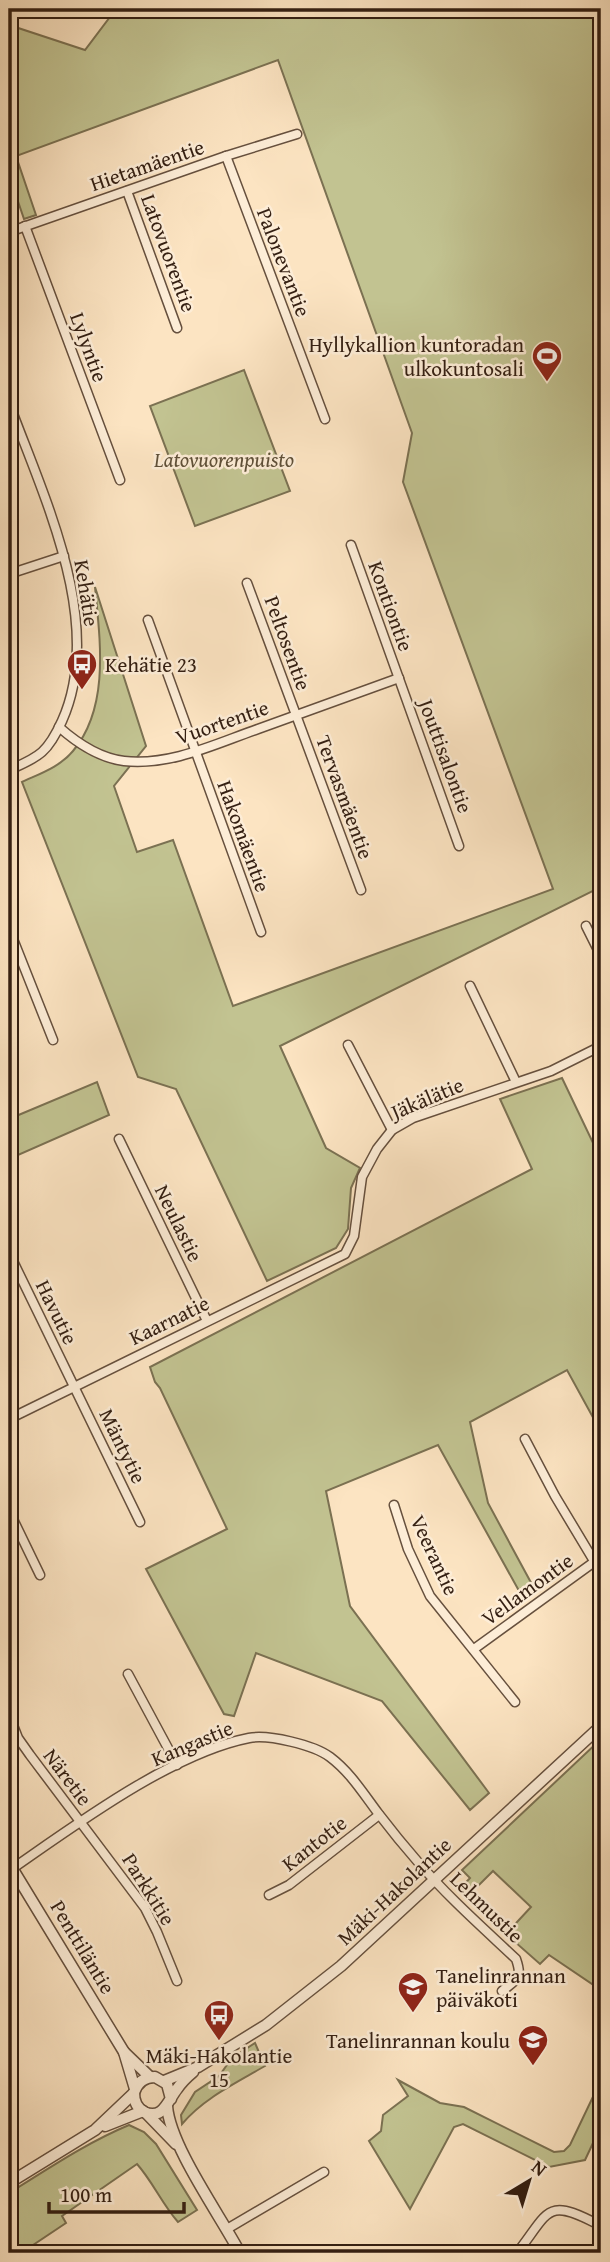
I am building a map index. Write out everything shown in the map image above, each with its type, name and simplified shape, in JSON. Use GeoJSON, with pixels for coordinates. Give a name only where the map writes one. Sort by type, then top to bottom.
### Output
{"type":"FeatureCollection","features":[{"type":"Feature","properties":{"kind":"street","name":"Hietamäentie"},"geometry":{"type":"LineString","coordinates":[[9,232],[297,134]]}},
{"type":"Feature","properties":{"kind":"street","name":"Palonevantie"},"geometry":{"type":"LineString","coordinates":[[226,156],[325,419]]}},
{"type":"Feature","properties":{"kind":"street","name":"Latovuorentie"},"geometry":{"type":"LineString","coordinates":[[127,191],[177,328]]}},
{"type":"Feature","properties":{"kind":"street","name":"Lylyntie"},"geometry":{"type":"LineString","coordinates":[[25,226],[120,480]]}},
{"type":"Feature","properties":{"kind":"street","name":"Kehätie"},"geometry":{"type":"LineString","coordinates":[[9,403],[64,556],[74,603],[77,635],[69,705],[59,727],[42,752],[10,766]]}},
{"type":"Feature","properties":{"kind":"street","name":"Kontiontie"},"geometry":{"type":"LineString","coordinates":[[351,545],[399,678]]}},
{"type":"Feature","properties":{"kind":"street"},"geometry":{"type":"LineString","coordinates":[[9,574],[64,556]]}},
{"type":"Feature","properties":{"kind":"street","name":"Peltosentie"},"geometry":{"type":"LineString","coordinates":[[247,583],[296,715]]}},
{"type":"Feature","properties":{"kind":"street","name":"Hakomäentie"},"geometry":{"type":"LineString","coordinates":[[148,620],[261,932]]}},
{"type":"Feature","properties":{"kind":"street","name":"Vuortentie"},"geometry":{"type":"LineString","coordinates":[[59,727],[74,740],[96,752],[122,761],[151,762],[194,751],[399,678]]}},
{"type":"Feature","properties":{"kind":"street","name":"Jouttisalontie"},"geometry":{"type":"LineString","coordinates":[[399,678],[459,846]]}},
{"type":"Feature","properties":{"kind":"street","name":"Tervasmäentie"},"geometry":{"type":"LineString","coordinates":[[296,715],[361,890]]}},
{"type":"Feature","properties":{"kind":"street"},"geometry":{"type":"LineString","coordinates":[[586,926],[601,956]]}},
{"type":"Feature","properties":{"kind":"street"},"geometry":{"type":"LineString","coordinates":[[9,929],[52,1040]]}},
{"type":"Feature","properties":{"kind":"street"},"geometry":{"type":"LineString","coordinates":[[470,986],[516,1082]]}},
{"type":"Feature","properties":{"kind":"street"},"geometry":{"type":"LineString","coordinates":[[348,1045],[392,1130]]}},
{"type":"Feature","properties":{"kind":"street","name":"Jäkälätie"},"geometry":{"type":"LineString","coordinates":[[345,1254],[354,1236],[362,1177],[377,1149],[392,1130],[413,1118],[551,1071],[601,1045]]}},
{"type":"Feature","properties":{"kind":"street","name":"Neulastie"},"geometry":{"type":"LineString","coordinates":[[119,1139],[207,1321]]}},
{"type":"Feature","properties":{"kind":"street","name":"Havutie"},"geometry":{"type":"LineString","coordinates":[[9,1253],[73,1387]]}},
{"type":"Feature","properties":{"kind":"street","name":"Kaarnatie"},"geometry":{"type":"LineString","coordinates":[[9,1419],[345,1254]]}},
{"type":"Feature","properties":{"kind":"street","name":"Mäntytie"},"geometry":{"type":"LineString","coordinates":[[73,1387],[140,1522]]}},
{"type":"Feature","properties":{"kind":"street"},"geometry":{"type":"LineString","coordinates":[[525,1439],[555,1496],[598,1559]]}},
{"type":"Feature","properties":{"kind":"street","name":"Veerantie"},"geometry":{"type":"LineString","coordinates":[[394,1505],[408,1549],[430,1596],[515,1702]]}},
{"type":"Feature","properties":{"kind":"street"},"geometry":{"type":"LineString","coordinates":[[9,1511],[40,1575]]}},
{"type":"Feature","properties":{"kind":"street","name":"Vellamontie"},"geometry":{"type":"LineString","coordinates":[[474,1649],[598,1559]]}},
{"type":"Feature","properties":{"kind":"street"},"geometry":{"type":"LineString","coordinates":[[128,1674],[177,1765]]}},
{"type":"Feature","properties":{"kind":"street","name":"Näretie"},"geometry":{"type":"LineString","coordinates":[[9,1715],[24,1747],[81,1823]]}},
{"type":"Feature","properties":{"kind":"street","name":"Mäki-Hakolantie"},"geometry":{"type":"LineString","coordinates":[[164,2081],[198,2067],[266,2025],[354,1956],[601,1726]]}},
{"type":"Feature","properties":{"kind":"street","name":"Kangastie"},"geometry":{"type":"LineString","coordinates":[[10,1867],[123,1794],[208,1751],[251,1737],[291,1741],[327,1755],[337,1762],[435,1881]]}},
{"type":"Feature","properties":{"kind":"street","name":"Kantotie"},"geometry":{"type":"LineString","coordinates":[[269,1895],[289,1885],[379,1815]]}},
{"type":"Feature","properties":{"kind":"street","name":"Parkkitie"},"geometry":{"type":"LineString","coordinates":[[81,1823],[145,1908],[158,1932],[177,1981]]}},
{"type":"Feature","properties":{"kind":"street","name":"Penttiläntie"},"geometry":{"type":"LineString","coordinates":[[10,1867],[124,2052],[150,2077]]}},
{"type":"Feature","properties":{"kind":"street","name":"Lehmustie"},"geometry":{"type":"LineString","coordinates":[[435,1881],[516,1959],[520,1976],[502,1991]]}},
{"type":"Feature","properties":{"kind":"street","name":"Penttiläntie"},"geometry":{"type":"LineString","coordinates":[[124,2052],[135,2091]]}},
{"type":"Feature","properties":{"kind":"street","name":"Mäki-Hakolantie"},"geometry":{"type":"LineString","coordinates":[[169,2102],[178,2087],[198,2067]]}},
{"type":"Feature","properties":{"kind":"street"},"geometry":{"type":"LineString","coordinates":[[179,2147],[136,2104],[135,2091],[138,2083],[150,2077],[164,2081],[170,2089],[169,2119],[179,2147],[240,2253]]}},
{"type":"Feature","properties":{"kind":"street"},"geometry":{"type":"LineString","coordinates":[[95,2130],[135,2091]]}},
{"type":"Feature","properties":{"kind":"street"},"geometry":{"type":"LineString","coordinates":[[9,2183],[95,2130],[145,2112],[158,2113],[169,2102]]}},
{"type":"Feature","properties":{"kind":"street"},"geometry":{"type":"LineString","coordinates":[[227,2229],[324,2172]]}},
{"type":"Feature","properties":{"kind":"street"},"geometry":{"type":"LineString","coordinates":[[517,2253],[540,2219],[548,2213],[573,2211],[601,2226]]}},
{"type":"Feature","properties":{"kind":"green space"},"geometry":{"type":"Polygon","coordinates":[[[116,9],[257,9],[259,14],[272,9],[601,9],[601,887],[280,1046],[326,1148],[360,1168],[351,1188],[348,1229],[336,1248],[267,1281],[176,1089],[138,1077],[22,782],[49,770],[68,757],[85,733],[93,714],[100,672],[95,587],[146,746],[114,786],[137,852],[173,840],[233,1006],[553,889],[403,482],[412,433],[278,60],[16,156],[36,215],[24,219],[9,175],[9,25],[85,50],[116,9]]]}},
{"type":"Feature","properties":{"kind":"green space","name":"Latovuorenpuisto"},"geometry":{"type":"Polygon","coordinates":[[[244,370],[290,491],[195,526],[150,406],[244,370]]]}},
{"type":"Feature","properties":{"kind":"green space"},"geometry":{"type":"Polygon","coordinates":[[[562,1078],[594,1145],[601,1142],[601,1432],[567,1370],[470,1422],[488,1503],[535,1590],[518,1589],[438,1445],[326,1491],[350,1606],[489,1793],[470,1810],[382,1701],[256,1653],[234,1716],[224,1714],[146,1569],[227,1529],[150,1367],[532,1169],[500,1099],[562,1078]]]}},
{"type":"Feature","properties":{"kind":"green space"},"geometry":{"type":"Polygon","coordinates":[[[97,1082],[109,1115],[9,1159],[9,1119],[97,1082]]]}},
{"type":"Feature","properties":{"kind":"green space"},"geometry":{"type":"Polygon","coordinates":[[[601,1739],[601,1990],[549,1955],[540,1964],[506,1934],[531,1907],[493,1871],[469,1895],[461,1888],[470,1878],[462,1870],[601,1739]]]}},
{"type":"Feature","properties":{"kind":"green space"},"geometry":{"type":"Polygon","coordinates":[[[255,2043],[265,2066],[210,2099],[182,2124],[181,2115],[195,2092],[219,2076],[232,2058],[255,2043]]]}},
{"type":"Feature","properties":{"kind":"green space"},"geometry":{"type":"Polygon","coordinates":[[[398,2080],[440,2103],[464,2107],[554,2152],[564,2151],[570,2145],[601,2080],[601,2126],[585,2160],[549,2167],[463,2124],[454,2127],[410,2209],[369,2141],[381,2131],[383,2115],[408,2096],[398,2080]]]}},
{"type":"Feature","properties":{"kind":"green space"},"geometry":{"type":"Polygon","coordinates":[[[129,2125],[144,2132],[156,2144],[197,2210],[178,2222],[137,2164],[62,2216],[66,2223],[21,2253],[9,2253],[9,2193],[82,2148],[129,2125]]]}},
{"type":"Feature","properties":{"kind":"place","name":"Hyllykallion kuntoradan ulkokuntosali"},"geometry":{"type":"Point","coordinates":[547,383]}},
{"type":"Feature","properties":{"kind":"place","name":"Kehätie 23"},"geometry":{"type":"Point","coordinates":[82,691]}},
{"type":"Feature","properties":{"kind":"place","name":"Tanelinrannan päiväkoti"},"geometry":{"type":"Point","coordinates":[413,2014]}},
{"type":"Feature","properties":{"kind":"place","name":"Mäki-Hakolantie 15"},"geometry":{"type":"Point","coordinates":[219,2042]}},
{"type":"Feature","properties":{"kind":"place","name":"Tanelinrannan koulu"},"geometry":{"type":"Point","coordinates":[533,2067]}}]}
